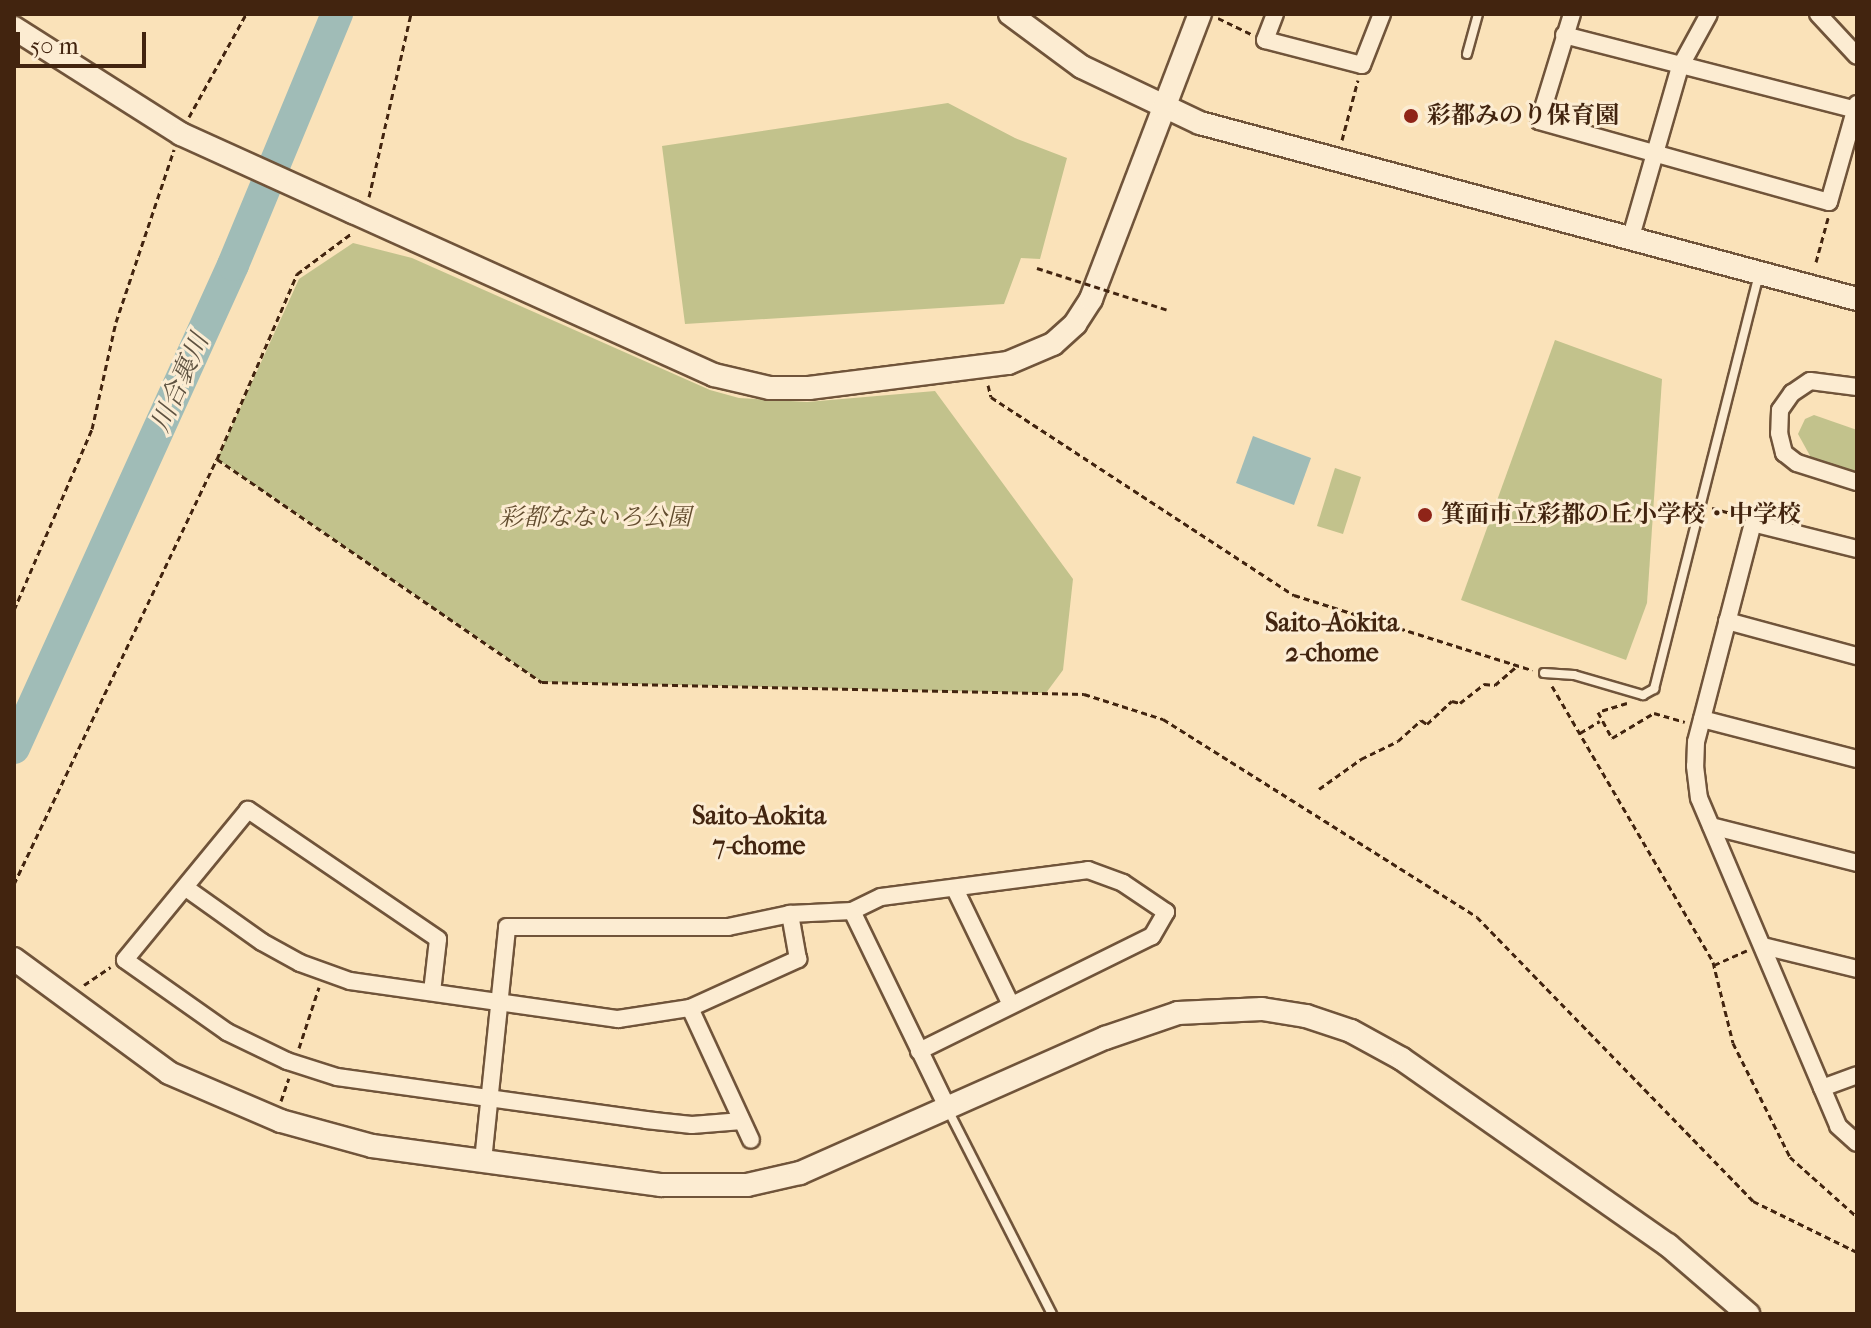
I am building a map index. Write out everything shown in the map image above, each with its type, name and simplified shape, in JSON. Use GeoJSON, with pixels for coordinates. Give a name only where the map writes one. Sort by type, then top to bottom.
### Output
{"type":"FeatureCollection","features":[{"type":"Feature","properties":{"kind":"street"},"geometry":{"type":"LineString","coordinates":[[1010,14],[1082,67],[1200,123],[1857,299]]}},
{"type":"Feature","properties":{"kind":"street"},"geometry":{"type":"LineString","coordinates":[[1275,14],[1265,40],[1362,65],[1382,14]]}},
{"type":"Feature","properties":{"kind":"street"},"geometry":{"type":"LineString","coordinates":[[1564,35],[1680,67],[1855,106],[1829,202],[1539,121],[1564,35],[1572,14]]}},
{"type":"Feature","properties":{"kind":"street"},"geometry":{"type":"LineString","coordinates":[[1630,240],[1680,67],[1709,14]]}},
{"type":"Feature","properties":{"kind":"street"},"geometry":{"type":"LineString","coordinates":[[1818,14],[1857,56]]}},
{"type":"Feature","properties":{"kind":"street"},"geometry":{"type":"LineString","coordinates":[[14,28],[183,135],[738,382],[809,388],[1008,363],[1053,344],[1091,299],[1165,107],[1209,16]]}},
{"type":"Feature","properties":{"kind":"street"},"geometry":{"type":"LineString","coordinates":[[1857,387],[1810,381],[1792,393],[1780,410],[1779,433],[1784,453],[1797,463],[1857,482]]}},
{"type":"Feature","properties":{"kind":"street"},"geometry":{"type":"LineString","coordinates":[[1857,549],[1753,523],[1701,723],[1695,766],[1699,798],[1838,1126],[1857,1143]]}},
{"type":"Feature","properties":{"kind":"street"},"geometry":{"type":"LineString","coordinates":[[1727,621],[1857,656]]}},
{"type":"Feature","properties":{"kind":"street"},"geometry":{"type":"LineString","coordinates":[[1701,723],[1857,759]]}},
{"type":"Feature","properties":{"kind":"street"},"geometry":{"type":"LineString","coordinates":[[432,992],[438,939],[248,810],[125,960],[227,1032],[294,1063],[337,1077],[692,1125],[742,1121]]}},
{"type":"Feature","properties":{"kind":"street"},"geometry":{"type":"LineString","coordinates":[[1711,826],[1857,863]]}},
{"type":"Feature","properties":{"kind":"street"},"geometry":{"type":"LineString","coordinates":[[483,1161],[486,1099],[507,927],[728,927],[790,914],[852,911],[881,897],[1088,870],[1123,883],[1166,912],[1152,936],[1010,1003],[919,1051]]}},
{"type":"Feature","properties":{"kind":"street"},"geometry":{"type":"LineString","coordinates":[[186,888],[262,942],[350,981],[432,992],[497,1006],[618,1019],[690,1008],[798,959],[790,914]]}},
{"type":"Feature","properties":{"kind":"street"},"geometry":{"type":"LineString","coordinates":[[955,889],[1010,1003]]}},
{"type":"Feature","properties":{"kind":"street"},"geometry":{"type":"LineString","coordinates":[[852,911],[948,1109]]}},
{"type":"Feature","properties":{"kind":"street"},"geometry":{"type":"LineString","coordinates":[[1763,946],[1857,968]]}},
{"type":"Feature","properties":{"kind":"street"},"geometry":{"type":"LineString","coordinates":[[14,959],[169,1073],[234,1104],[372,1146],[661,1185],[747,1185],[845,1157],[1105,1038],[1178,1013],[1262,1009],[1306,1016],[1351,1031],[1402,1059],[1620,1210],[1748,1314]]}},
{"type":"Feature","properties":{"kind":"street"},"geometry":{"type":"LineString","coordinates":[[690,1008],[751,1140]]}},
{"type":"Feature","properties":{"kind":"street"},"geometry":{"type":"LineString","coordinates":[[1822,1088],[1857,1075]]}},
{"type":"Feature","properties":{"kind":"lane"},"geometry":{"type":"LineString","coordinates":[[1467,54],[1478,14]]}},
{"type":"Feature","properties":{"kind":"lane"},"geometry":{"type":"LineString","coordinates":[[1544,673],[1574,675],[1643,695],[1654,689],[1759,275]]}},
{"type":"Feature","properties":{"kind":"lane"},"geometry":{"type":"LineString","coordinates":[[948,1109],[1052,1314]]}},
{"type":"Feature","properties":{"kind":"path"},"geometry":{"type":"LineString","coordinates":[[14,610],[92,429],[116,322],[183,135],[246,14]]}},
{"type":"Feature","properties":{"kind":"path"},"geometry":{"type":"LineString","coordinates":[[14,884],[217,459],[297,274],[338,248],[358,214],[411,14]]}},
{"type":"Feature","properties":{"kind":"path"},"geometry":{"type":"LineString","coordinates":[[1209,16],[1265,40]]}},
{"type":"Feature","properties":{"kind":"path"},"geometry":{"type":"LineString","coordinates":[[1342,140],[1362,65]]}},
{"type":"Feature","properties":{"kind":"path"},"geometry":{"type":"LineString","coordinates":[[1816,262],[1829,202]]}},
{"type":"Feature","properties":{"kind":"path"},"geometry":{"type":"LineString","coordinates":[[1037,268],[1168,310]]}},
{"type":"Feature","properties":{"kind":"path"},"geometry":{"type":"LineString","coordinates":[[986,377],[991,397],[1294,595],[1544,673],[1714,965],[1733,1043],[1790,1157],[1857,1217]]}},
{"type":"Feature","properties":{"kind":"path"},"geometry":{"type":"LineString","coordinates":[[217,459],[542,682],[1084,694],[1163,719],[1477,917],[1753,1201],[1857,1252]]}},
{"type":"Feature","properties":{"kind":"path"},"geometry":{"type":"LineString","coordinates":[[1708,507],[1741,515]]}},
{"type":"Feature","properties":{"kind":"path"},"geometry":{"type":"LineString","coordinates":[[1319,789],[1361,759],[1398,741],[1421,720],[1427,724],[1452,701],[1460,703],[1484,684],[1495,685],[1518,665]]}},
{"type":"Feature","properties":{"kind":"path"},"geometry":{"type":"LineString","coordinates":[[1616,710],[1598,712],[1600,721],[1612,738],[1654,713],[1701,723]]}},
{"type":"Feature","properties":{"kind":"path"},"geometry":{"type":"LineString","coordinates":[[1579,733],[1600,721]]}},
{"type":"Feature","properties":{"kind":"path"},"geometry":{"type":"LineString","coordinates":[[1714,965],[1746,951]]}},
{"type":"Feature","properties":{"kind":"path"},"geometry":{"type":"LineString","coordinates":[[87,983],[113,966]]}},
{"type":"Feature","properties":{"kind":"path"},"geometry":{"type":"LineString","coordinates":[[284,1091],[324,972]]}},
{"type":"Feature","properties":{"kind":"green space"},"geometry":{"type":"Polygon","coordinates":[[[948,103],[1015,138],[1067,158],[1040,259],[1021,258],[1004,304],[685,324],[662,146],[948,103]]]}},
{"type":"Feature","properties":{"kind":"green space","name":"彩都なないろ公園"},"geometry":{"type":"Polygon","coordinates":[[[353,243],[412,258],[710,390],[739,398],[807,402],[935,391],[1073,579],[1063,670],[1046,693],[542,682],[217,459],[299,279],[353,243]]]}},
{"type":"Feature","properties":{"kind":"green space"},"geometry":{"type":"Polygon","coordinates":[[[1555,340],[1662,379],[1647,603],[1626,660],[1461,600],[1555,340]]]}},
{"type":"Feature","properties":{"kind":"green space"},"geometry":{"type":"Polygon","coordinates":[[[1814,415],[1857,430],[1857,474],[1814,463],[1798,434],[1805,419],[1814,415]]]}},
{"type":"Feature","properties":{"kind":"green space"},"geometry":{"type":"Polygon","coordinates":[[[1335,468],[1361,477],[1343,534],[1317,526],[1335,468]]]}},
{"type":"Feature","properties":{"kind":"water"},"geometry":{"type":"Polygon","coordinates":[[[1253,436],[1311,458],[1294,505],[1236,483],[1253,436]]]}},
{"type":"Feature","properties":{"kind":"waterway","name":"川合裏川"},"geometry":{"type":"LineString","coordinates":[[14,748],[233,265],[337,14]]}},
{"type":"Feature","properties":{"kind":"place","name":"彩都みのり保育園"},"geometry":{"type":"Point","coordinates":[1411,116]}},
{"type":"Feature","properties":{"kind":"place","name":"箕面市立彩都の丘小学校・中学校"},"geometry":{"type":"Point","coordinates":[1425,515]}},
{"type":"Feature","properties":{"kind":"district","name":"Saito-Aokita 2-chome"},"geometry":{"type":"Point","coordinates":[1332,638]}},
{"type":"Feature","properties":{"kind":"district","name":"Saito-Aokita 7-chome"},"geometry":{"type":"Point","coordinates":[759,831]}}]}
